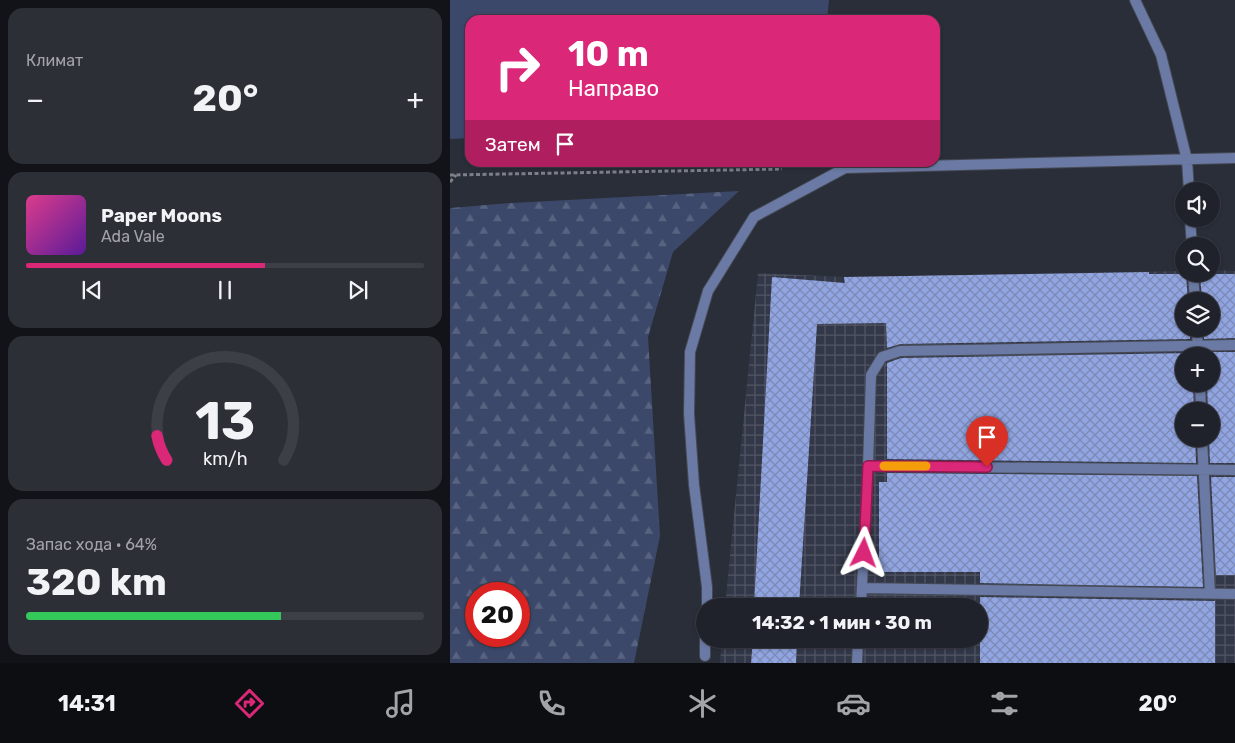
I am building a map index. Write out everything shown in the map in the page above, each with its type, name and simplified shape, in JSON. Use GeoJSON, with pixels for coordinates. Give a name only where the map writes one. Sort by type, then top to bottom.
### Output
{"type":"FeatureCollection","features":[{"type":"Feature","properties":{"kind":"lane"},"geometry":{"type":"LineString","coordinates":[[1135,0],[1161,55],[1187,160],[1188,182]]}},
{"type":"Feature","properties":{"kind":"lane"},"geometry":{"type":"LineString","coordinates":[[940,166],[1235,158]]}},
{"type":"Feature","properties":{"kind":"lane"},"geometry":{"type":"LineString","coordinates":[[707,598],[694,485],[689,414],[690,352],[708,290],[754,217],[845,168],[888,167]]}},
{"type":"Feature","properties":{"kind":"lane"},"geometry":{"type":"LineString","coordinates":[[1198,337],[1198,345]]}},
{"type":"Feature","properties":{"kind":"lane"},"geometry":{"type":"LineString","coordinates":[[861,598],[871,375],[882,357],[900,351],[1235,345]]}},
{"type":"Feature","properties":{"kind":"lane"},"geometry":{"type":"LineString","coordinates":[[1203,447],[1210,593]]}},
{"type":"Feature","properties":{"kind":"lane"},"geometry":{"type":"LineString","coordinates":[[868,466],[1235,470]]}},
{"type":"Feature","properties":{"kind":"lane"},"geometry":{"type":"LineString","coordinates":[[862,588],[1235,594]]}},
{"type":"Feature","properties":{"kind":"lane"},"geometry":{"type":"LineString","coordinates":[[705,648],[705,656]]}},
{"type":"Feature","properties":{"kind":"lane"},"geometry":{"type":"LineString","coordinates":[[857,663],[858,648]]}},
{"type":"Feature","properties":{"kind":"path"},"geometry":{"type":"LineString","coordinates":[[450,175],[785,169]]}},
{"type":"Feature","properties":{"kind":"path"},"geometry":{"type":"LineString","coordinates":[[450,182],[456,175]]}},
{"type":"Feature","properties":{"kind":"shaded area"},"geometry":{"type":"Polygon","coordinates":[[[1220,270],[1235,271],[1235,663],[720,663],[721,648],[988,648],[988,598],[726,598],[758,273],[844,277],[1175,271],[1175,282],[1220,282],[1220,270]]]}},
{"type":"Feature","properties":{"kind":"green space"},"geometry":{"type":"Polygon","coordinates":[[[450,0],[829,0],[828,15],[465,15],[465,138],[450,139],[450,0]]]}},
{"type":"Feature","properties":{"kind":"green space"},"geometry":{"type":"Polygon","coordinates":[[[739,191],[673,252],[648,337],[660,536],[634,663],[450,663],[450,208],[739,191]]]}},
{"type":"Feature","properties":{"kind":"building"},"geometry":{"type":"Polygon","coordinates":[[[1149,272],[1149,274],[1175,274],[1175,282],[1187,282],[1187,292],[1175,292],[1175,337],[1190,337],[1190,339],[900,344],[887,348],[886,323],[817,324],[800,598],[754,598],[772,277],[845,283],[844,277],[1149,272]]]}},
{"type":"Feature","properties":{"kind":"building"},"geometry":{"type":"Polygon","coordinates":[[[1220,274],[1235,274],[1235,338],[1204,339],[1204,337],[1220,337],[1220,292],[1201,292],[1201,282],[1220,282],[1220,274]]]}},
{"type":"Feature","properties":{"kind":"building"},"geometry":{"type":"Polygon","coordinates":[[[1220,352],[1235,352],[1235,463],[1210,463],[1209,447],[1220,447],[1220,402],[1208,402],[1207,392],[1220,392],[1220,352]]]}},
{"type":"Feature","properties":{"kind":"building"},"geometry":{"type":"Polygon","coordinates":[[[1175,353],[1175,392],[1193,392],[1194,402],[1175,402],[1175,447],[1195,447],[1196,463],[887,459],[887,363],[901,358],[1175,353]]]}},
{"type":"Feature","properties":{"kind":"building"},"geometry":{"type":"Polygon","coordinates":[[[887,473],[1197,476],[1203,587],[980,583],[980,572],[879,572],[879,482],[887,482],[887,473]]]}},
{"type":"Feature","properties":{"kind":"building"},"geometry":{"type":"Polygon","coordinates":[[[1211,477],[1235,477],[1235,575],[1216,575],[1211,477]]]}},
{"type":"Feature","properties":{"kind":"building"},"geometry":{"type":"Polygon","coordinates":[[[980,597],[1215,601],[1215,663],[980,663],[980,648],[988,648],[988,598],[980,597]]]}},
{"type":"Feature","properties":{"kind":"building"},"geometry":{"type":"Polygon","coordinates":[[[752,648],[797,648],[796,663],[751,663],[752,648]]]}},
{"type":"Feature","properties":{"kind":"slow traffic"},"geometry":{"type":"LineString","coordinates":[[884,466],[926,466]]}},
{"type":"Feature","properties":{"kind":"route"},"geometry":{"type":"LineString","coordinates":[[864,553],[868,466],[987,467]]}}]}
